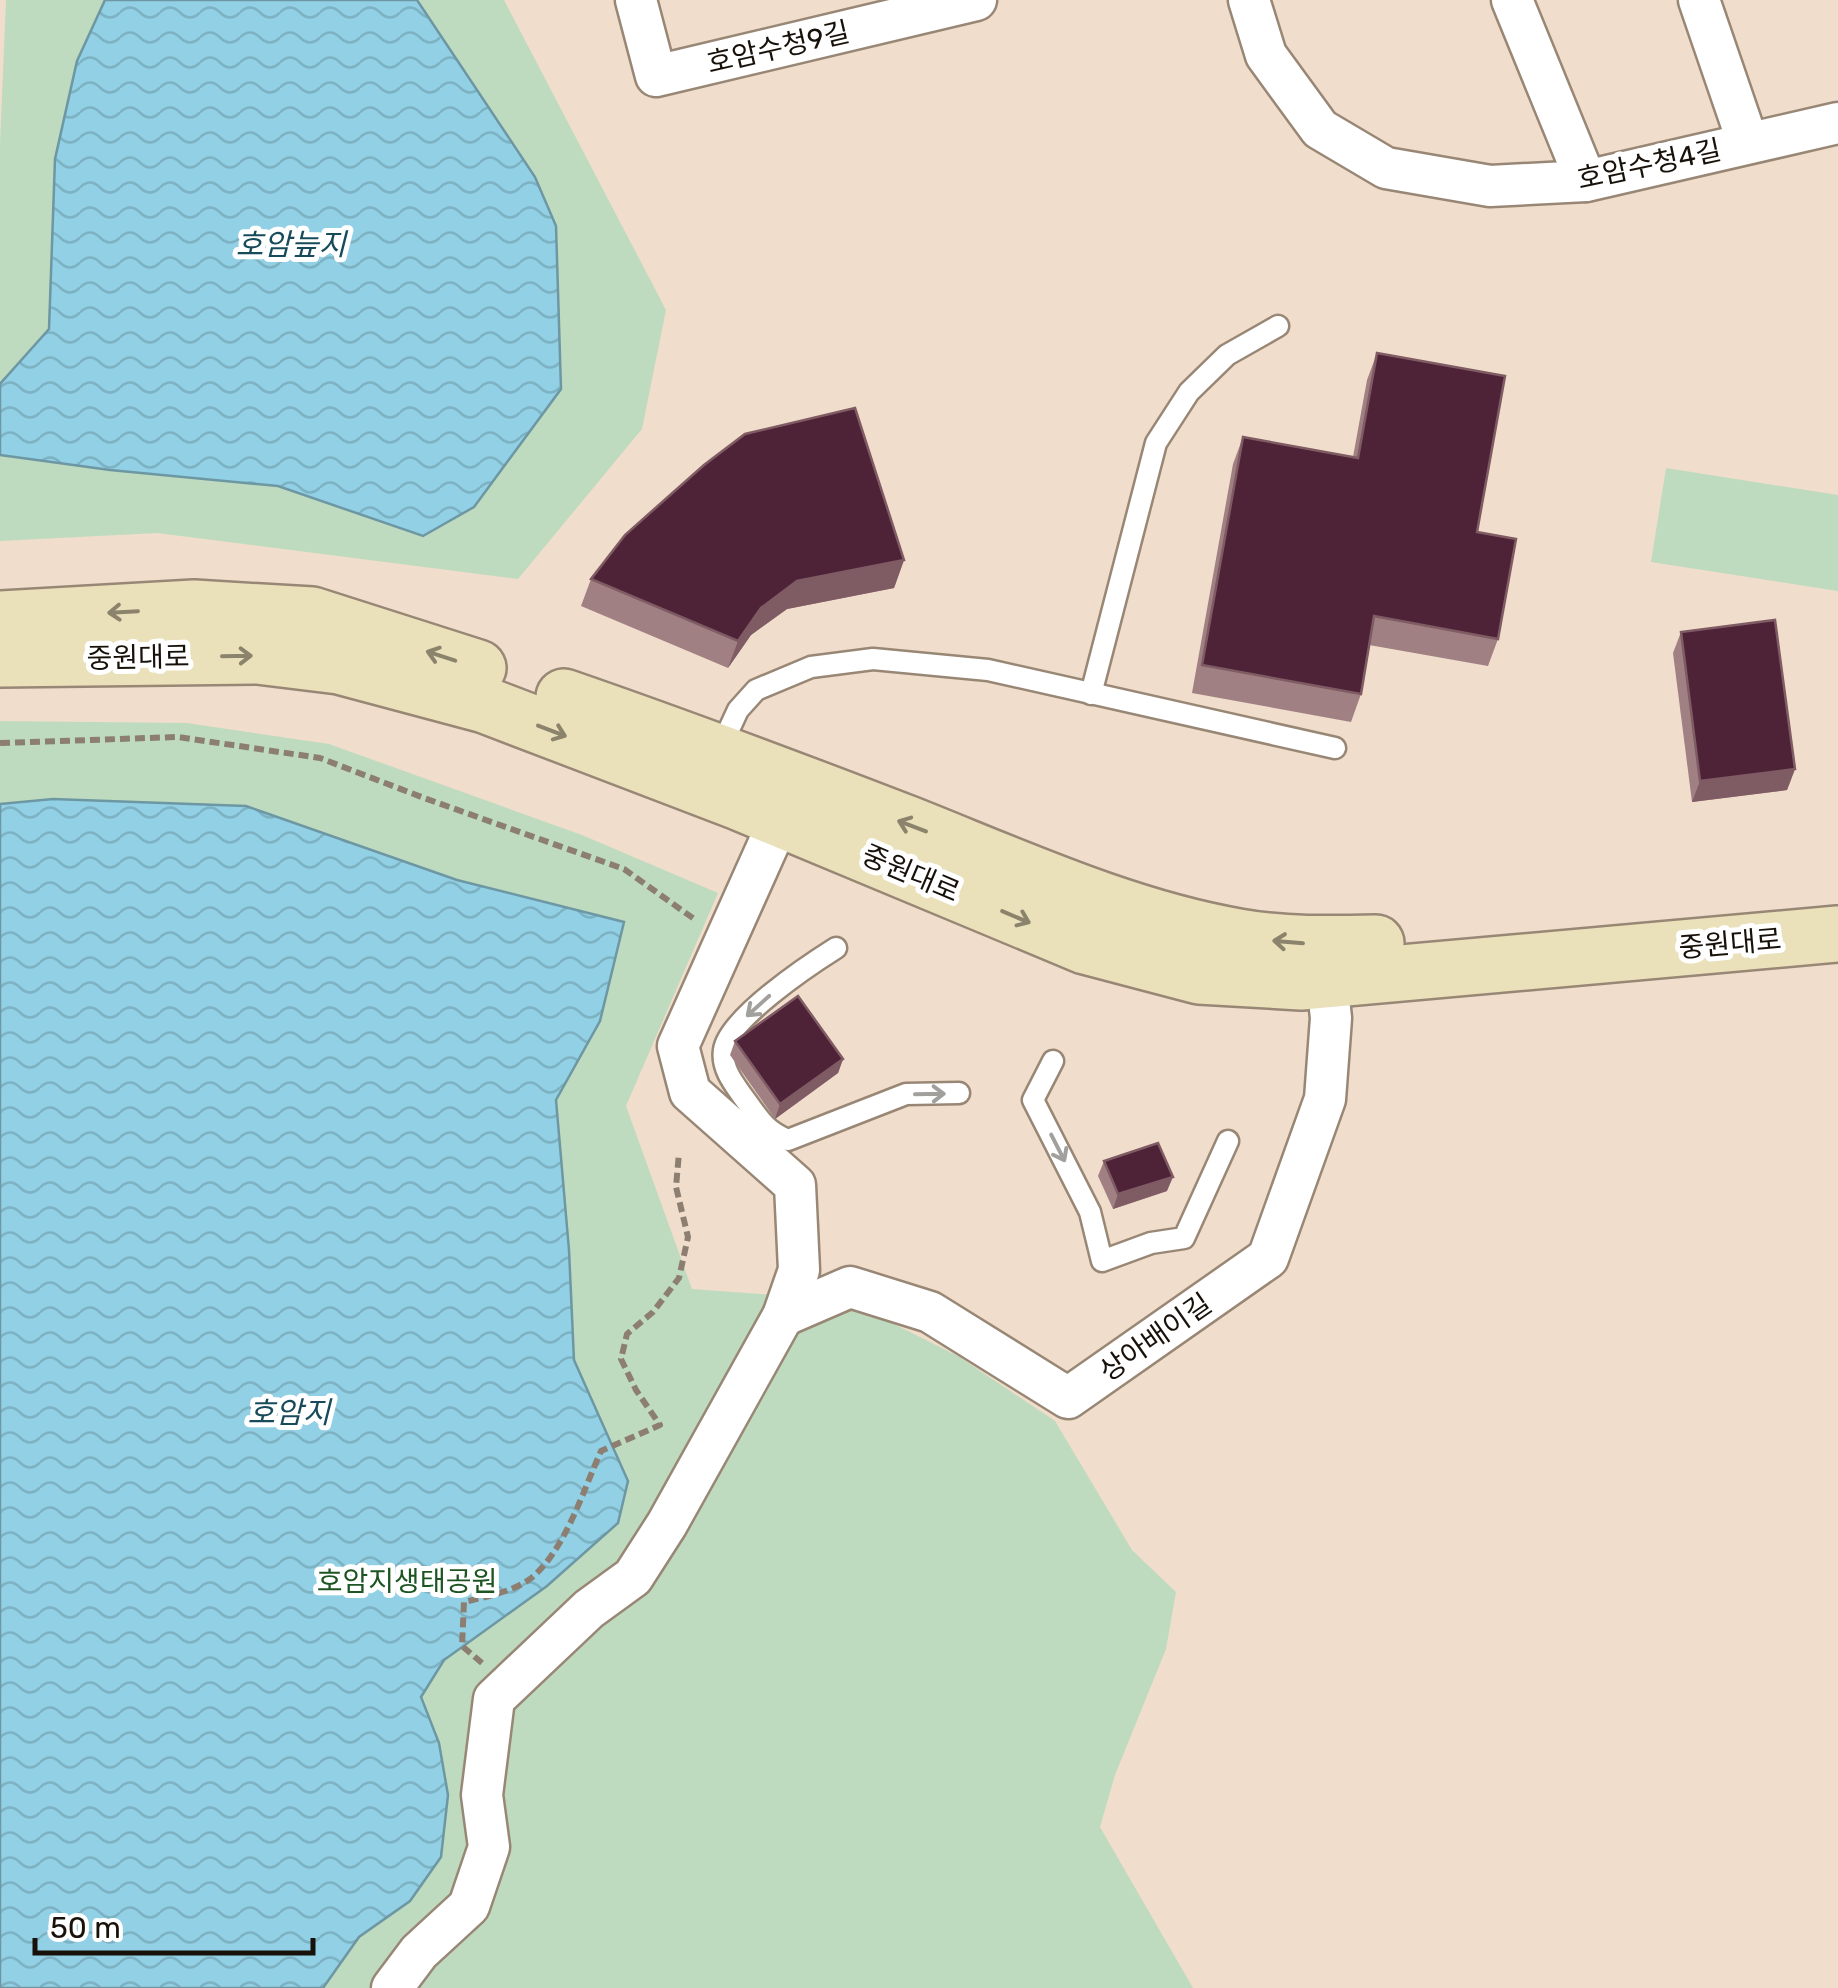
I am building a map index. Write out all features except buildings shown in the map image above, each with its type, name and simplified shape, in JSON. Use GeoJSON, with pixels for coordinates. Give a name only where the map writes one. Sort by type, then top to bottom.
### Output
{"type":"FeatureCollection","features":[{"type":"Feature","properties":{"kind":"main road","name":"중원대로"},"geometry":{"type":"LineString","coordinates":[[0,619],[194,608],[312,615],[530,685],[718,753],[789,800],[1086,946],[1199,976],[1301,982],[1838,934]]}},
{"type":"Feature","properties":{"kind":"main road","name":"중원대로"},"geometry":{"type":"LineString","coordinates":[[0,659],[256,656],[339,666],[485,705],[1182,925],[1242,937],[1316,944],[1432,941],[1838,898]]}},
{"type":"Feature","properties":{"kind":"street","name":"호암수청9길"},"geometry":{"type":"LineString","coordinates":[[636,0],[656,76],[976,0]]}},
{"type":"Feature","properties":{"kind":"street","name":"호암수청4길"},"geometry":{"type":"LineString","coordinates":[[1249,0],[1266,55],[1320,129],[1386,168],[1490,186],[1586,181],[1838,123]]}},
{"type":"Feature","properties":{"kind":"street"},"geometry":{"type":"LineString","coordinates":[[1512,0],[1586,181]]}},
{"type":"Feature","properties":{"kind":"street"},"geometry":{"type":"LineString","coordinates":[[1700,0],[1748,143]]}},
{"type":"Feature","properties":{"kind":"street"},"geometry":{"type":"LineString","coordinates":[[392,1988],[419,1952],[470,1906],[489,1847],[482,1795],[494,1699],[589,1609],[633,1576],[667,1524],[782,1316],[799,1270],[795,1184],[690,1092],[678,1046],[789,800]]}},
{"type":"Feature","properties":{"kind":"street","name":"상아배이길"},"geometry":{"type":"LineString","coordinates":[[782,1316],[850,1286],[930,1312],[1068,1398],[1268,1258],[1324,1099],[1331,1018],[1327,980]]}},
{"type":"Feature","properties":{"kind":"lane"},"geometry":{"type":"LineString","coordinates":[[1091,694],[1156,442],[1189,392],[1227,355],[1278,326]]}},
{"type":"Feature","properties":{"kind":"lane"},"geometry":{"type":"LineString","coordinates":[[718,753],[738,710],[756,690],[811,667],[873,659],[988,670],[1335,748]]}},
{"type":"Feature","properties":{"kind":"lane"},"geometry":{"type":"LineString","coordinates":[[836,948],[794,974],[732,1030],[724,1047],[724,1065],[736,1088],[769,1132],[788,1140],[906,1094],[959,1093]]}},
{"type":"Feature","properties":{"kind":"lane"},"geometry":{"type":"LineString","coordinates":[[1053,1061],[1034,1100],[1090,1212],[1102,1261],[1151,1243],[1184,1238],[1228,1141]]}},
{"type":"Feature","properties":{"kind":"path"},"geometry":{"type":"LineString","coordinates":[[0,743],[178,737],[320,758],[624,869],[698,922]]}},
{"type":"Feature","properties":{"kind":"path"},"geometry":{"type":"LineString","coordinates":[[488,1668],[462,1646],[464,1602],[495,1595],[529,1580],[558,1547],[602,1451],[660,1425],[621,1359],[627,1334],[653,1312],[679,1278],[688,1237],[676,1186],[679,1153]]}},
{"type":"Feature","properties":{"kind":"green space","name":"호암늪지"},"geometry":{"type":"Polygon","coordinates":[[[6,0],[504,0],[666,310],[642,429],[518,579],[157,533],[0,541],[0,144],[6,0]]]}},
{"type":"Feature","properties":{"kind":"green space"},"geometry":{"type":"Polygon","coordinates":[[[1666,468],[1838,495],[1838,591],[1651,562],[1666,468]]]}},
{"type":"Feature","properties":{"kind":"green space","name":"호암지생태공원"},"geometry":{"type":"Polygon","coordinates":[[[0,721],[187,723],[329,744],[582,835],[718,893],[626,1106],[692,1289],[846,1300],[958,1356],[1055,1421],[1132,1550],[1176,1592],[1166,1649],[1115,1775],[1100,1827],[1193,1988],[0,1988],[0,721]]]}},
{"type":"Feature","properties":{"kind":"water","name":"호암늪지"},"geometry":{"type":"Polygon","coordinates":[[[105,0],[417,0],[535,177],[556,226],[561,389],[474,507],[423,536],[278,486],[0,455],[0,384],[49,329],[55,159],[77,61],[105,0]]]}},
{"type":"Feature","properties":{"kind":"water","name":"호암지"},"geometry":{"type":"Polygon","coordinates":[[[53,799],[246,806],[457,880],[624,922],[600,1021],[556,1100],[574,1360],[628,1481],[618,1523],[547,1586],[444,1660],[421,1697],[439,1743],[448,1795],[441,1857],[410,1901],[359,1937],[323,1988],[0,1988],[0,804],[53,799]]]}}]}
